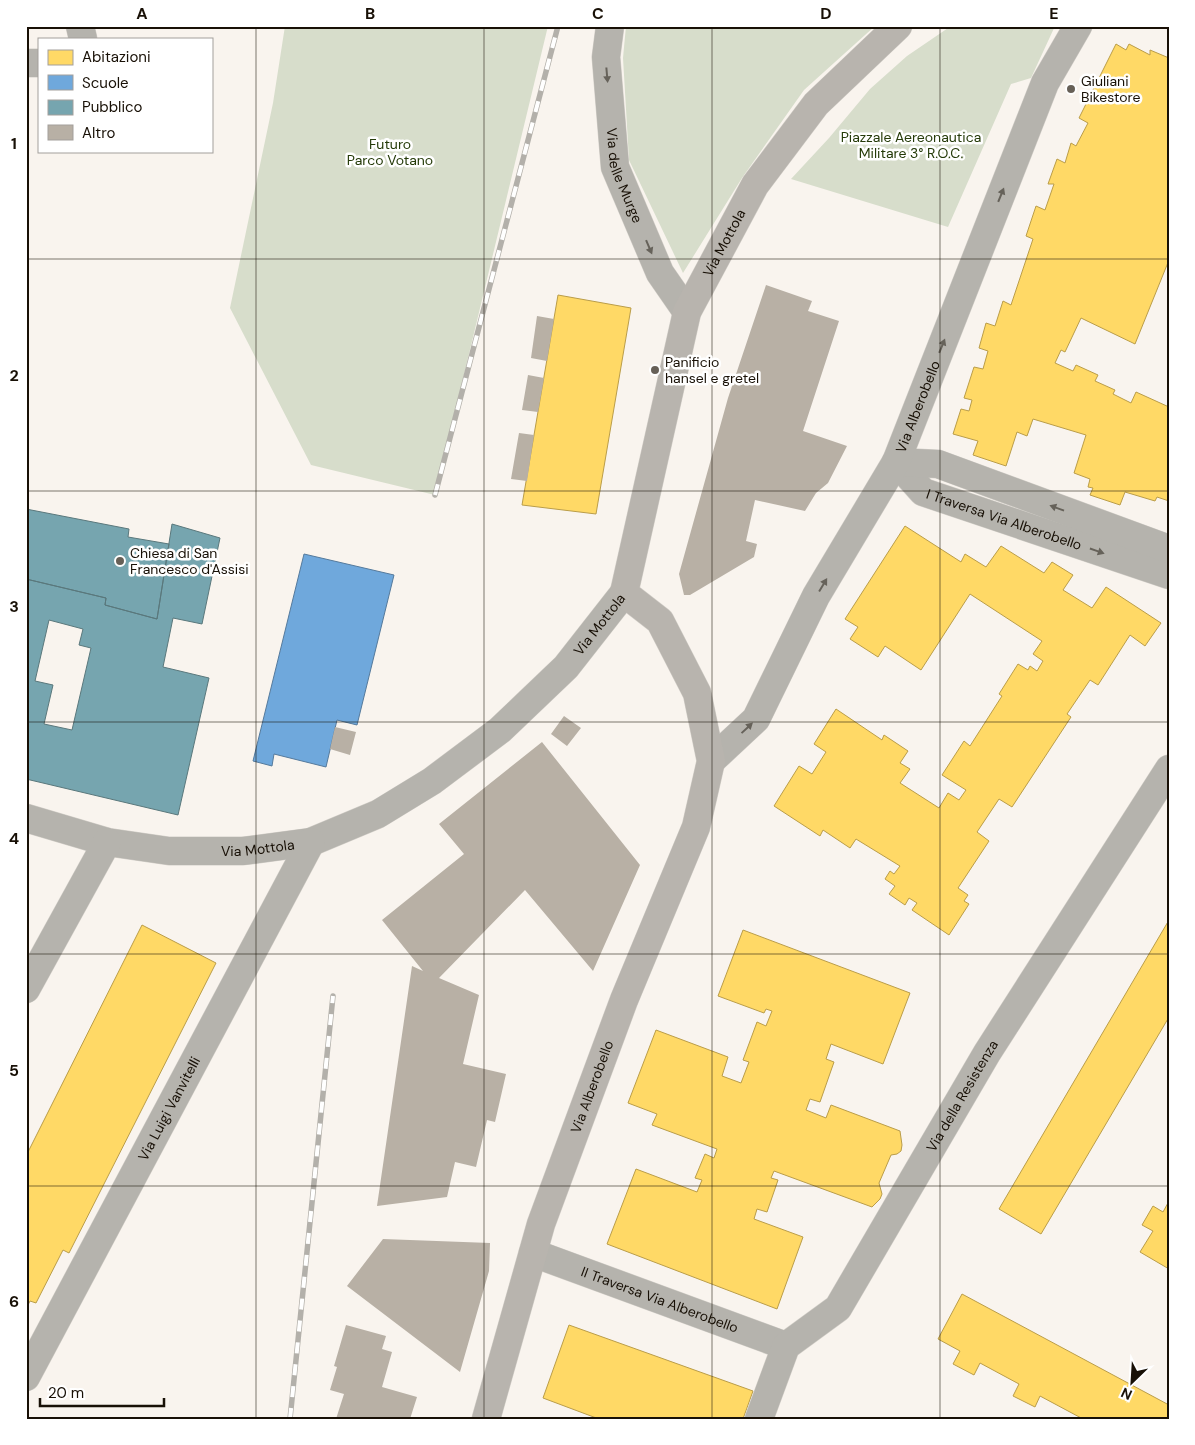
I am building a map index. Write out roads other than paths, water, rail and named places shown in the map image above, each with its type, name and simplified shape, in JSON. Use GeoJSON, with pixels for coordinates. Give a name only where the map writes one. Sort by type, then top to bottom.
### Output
{"type":"FeatureCollection","features":[{"type":"Feature","properties":{"kind":"main road","name":"Via Mottola"},"geometry":{"type":"LineString","coordinates":[[624,593],[687,312],[755,185],[816,104],[898,26]]}},
{"type":"Feature","properties":{"kind":"main road","name":"Via Alberobello"},"geometry":{"type":"LineString","coordinates":[[486,1419],[541,1224],[624,1000],[696,826],[711,761],[697,693],[660,621],[624,593]]}},
{"type":"Feature","properties":{"kind":"street","name":"Via delle Murge"},"geometry":{"type":"LineString","coordinates":[[610,26],[606,57],[615,167],[660,273],[687,312]]}},
{"type":"Feature","properties":{"kind":"street","name":"Via Alberobello"},"geometry":{"type":"LineString","coordinates":[[711,761],[756,719],[816,596],[896,462],[1045,84],[1078,26]]}},
{"type":"Feature","properties":{"kind":"street","name":"I Traversa Via Alberobello"},"geometry":{"type":"LineString","coordinates":[[896,462],[938,464],[1169,549]]}},
{"type":"Feature","properties":{"kind":"street","name":"I Traversa Via Alberobello"},"geometry":{"type":"LineString","coordinates":[[896,462],[923,492],[1169,575]]}},
{"type":"Feature","properties":{"kind":"street","name":"Via Mottola"},"geometry":{"type":"LineString","coordinates":[[26,818],[106,842],[169,851],[242,851],[311,842],[378,814],[432,781],[500,730],[566,668],[624,593]]}},
{"type":"Feature","properties":{"kind":"street","name":"Via della Resistenza"},"geometry":{"type":"LineString","coordinates":[[786,1346],[838,1308],[987,1053],[1169,769]]}},
{"type":"Feature","properties":{"kind":"street"},"geometry":{"type":"LineString","coordinates":[[26,989],[106,842]]}},
{"type":"Feature","properties":{"kind":"street","name":"Via Luigi Vanvitelli"},"geometry":{"type":"LineString","coordinates":[[26,1377],[311,842]]}},
{"type":"Feature","properties":{"kind":"street","name":"II Traversa Via Alberobello"},"geometry":{"type":"LineString","coordinates":[[533,1253],[786,1346]]}},
{"type":"Feature","properties":{"kind":"street"},"geometry":{"type":"LineString","coordinates":[[760,1419],[786,1346]]}},
{"type":"Feature","properties":{"kind":"railway"},"geometry":{"type":"LineString","coordinates":[[435,495],[558,26]]}},
{"type":"Feature","properties":{"kind":"railway"},"geometry":{"type":"LineString","coordinates":[[290,1419],[333,996]]}},
{"type":"Feature","properties":{"kind":"place","name":"Giuliani Bikestore"},"geometry":{"type":"Point","coordinates":[1071,89]}},
{"type":"Feature","properties":{"kind":"place","name":"Panificio hansel e gretel"},"geometry":{"type":"Point","coordinates":[655,370]}},
{"type":"Feature","properties":{"kind":"place","name":"Chiesa di San Francesco d'Assisi"},"geometry":{"type":"Point","coordinates":[120,561]}},
{"type":"Feature","properties":{"kind":"park label","name":"Piazzale Aereonautica Militare 3° R.O.C."},"geometry":{"type":"Point","coordinates":[911,146]}},
{"type":"Feature","properties":{"kind":"park label","name":"Futuro Parco Votano"},"geometry":{"type":"Point","coordinates":[390,152]}}]}
